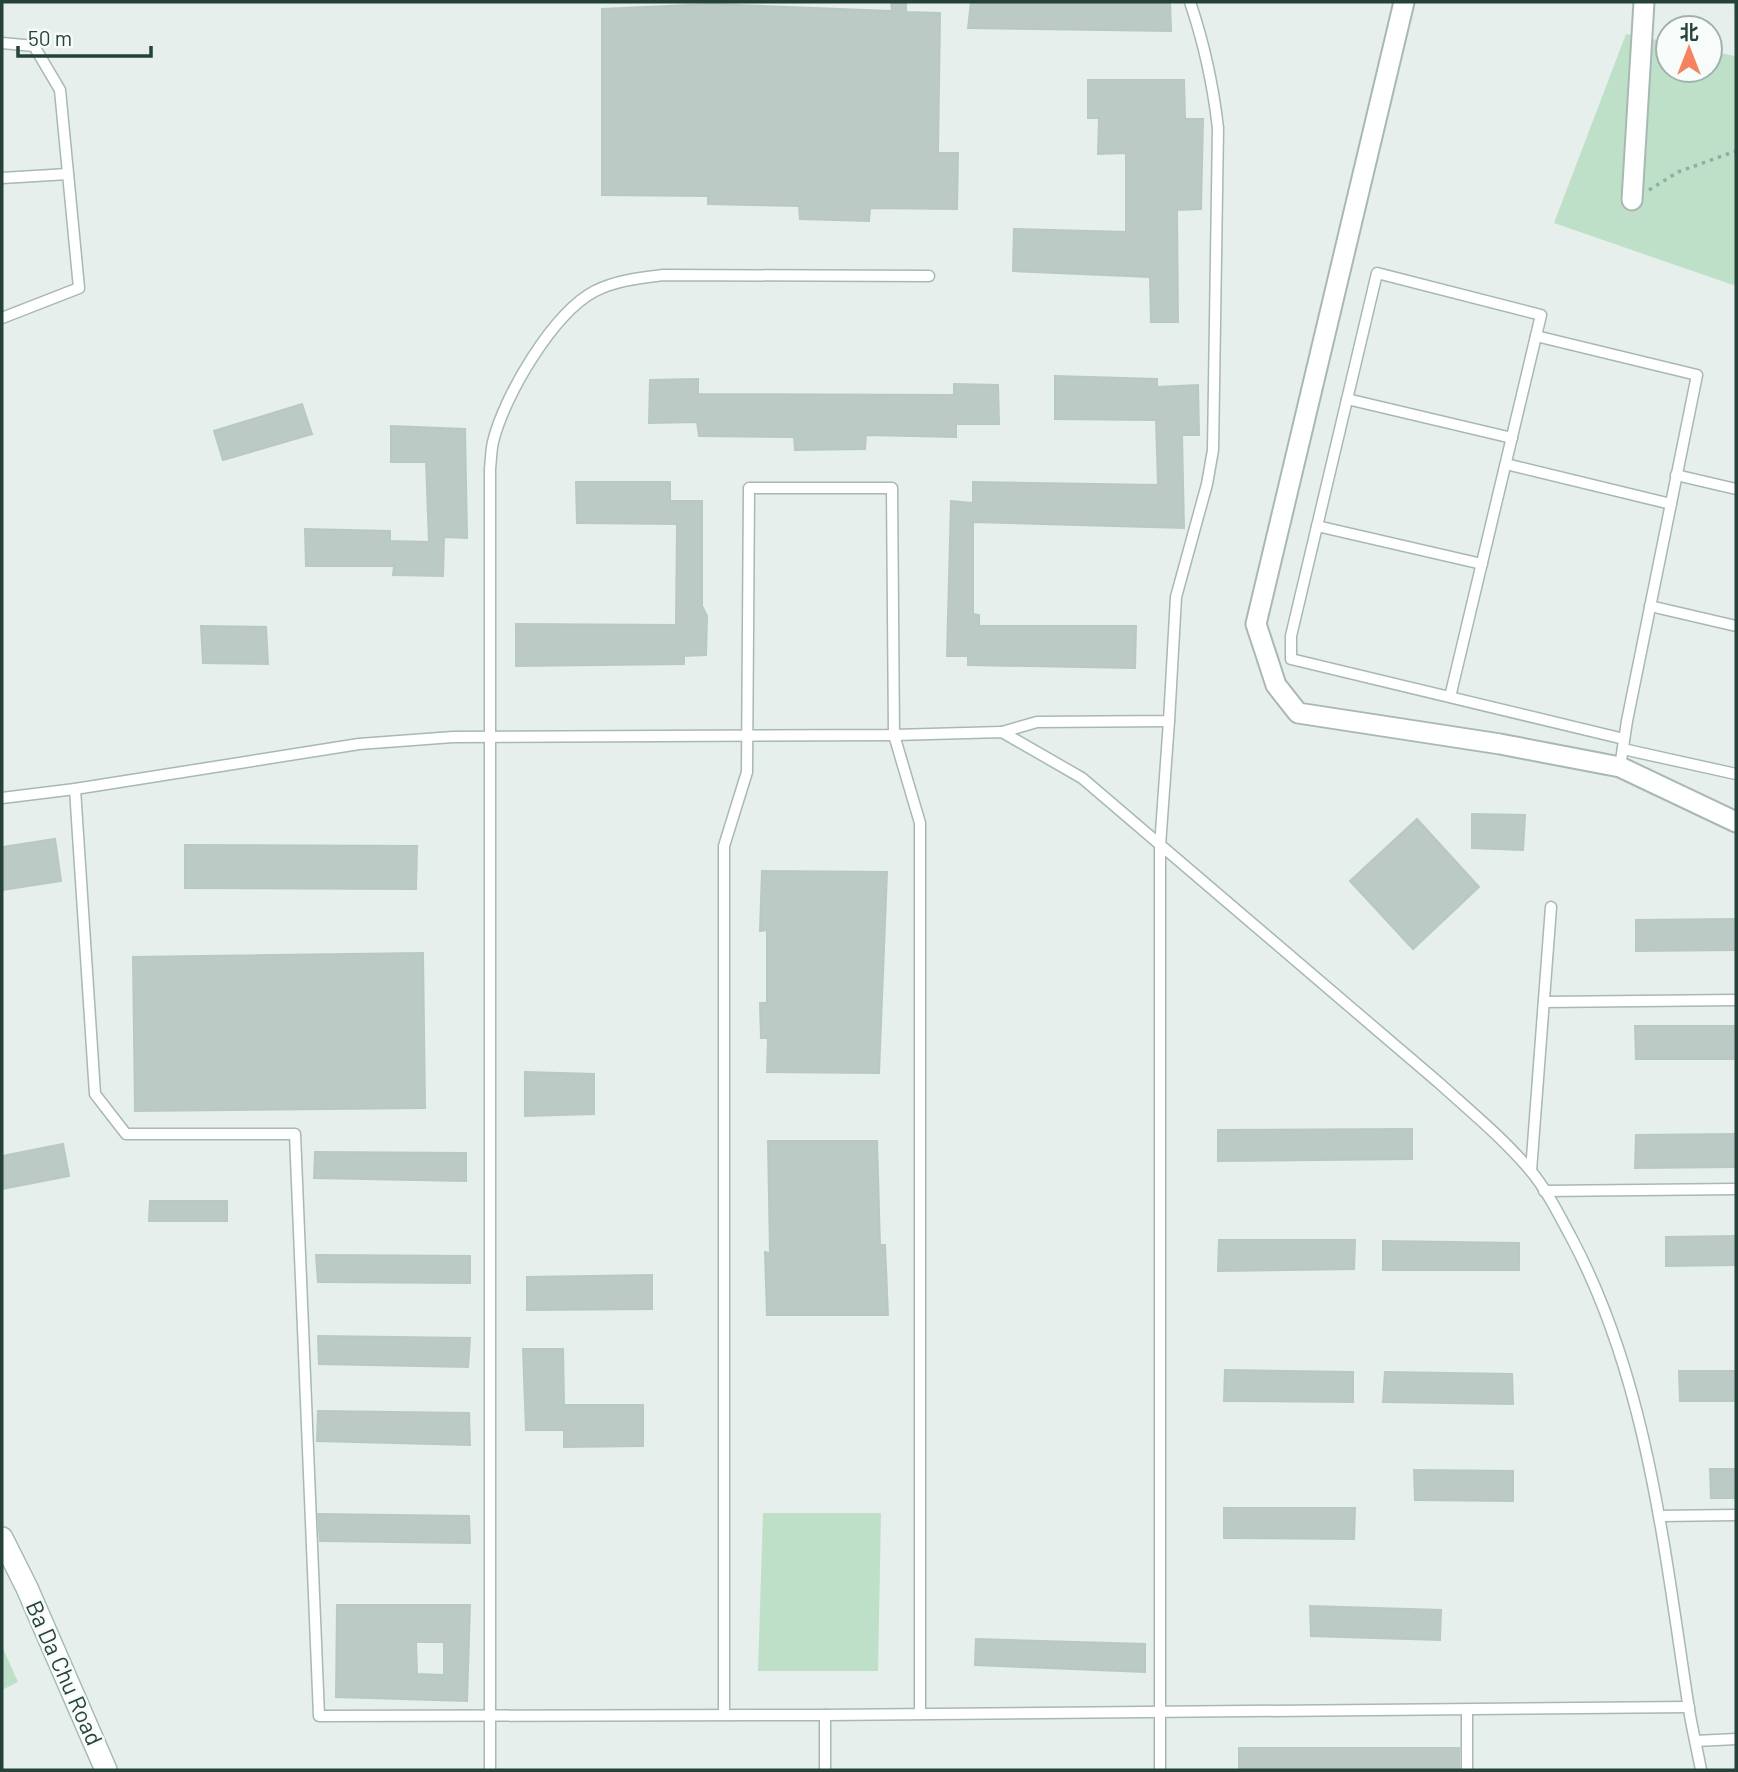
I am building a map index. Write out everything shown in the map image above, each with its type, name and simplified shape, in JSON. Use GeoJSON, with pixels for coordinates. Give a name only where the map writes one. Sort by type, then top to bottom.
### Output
{"type":"FeatureCollection","features":[{"type":"Feature","properties":{"kind":"street"},"geometry":{"type":"LineString","coordinates":[[1404,2],[1256,624],[1276,685],[1298,713],[1500,744],[1622,752],[1736,822]]}},
{"type":"Feature","properties":{"kind":"street"},"geometry":{"type":"LineString","coordinates":[[1632,200],[1644,2]]}},
{"type":"Feature","properties":{"kind":"street","name":"Ba Da Chu Road"},"geometry":{"type":"LineString","coordinates":[[2,1538],[38,1613],[106,1770]]}},
{"type":"Feature","properties":{"kind":"lane"},"geometry":{"type":"LineString","coordinates":[[1160,1770],[1160,846],[1176,597],[1207,484],[1213,450],[1217,128],[1211,81],[1200,31],[1190,2]]}},
{"type":"Feature","properties":{"kind":"lane"},"geometry":{"type":"LineString","coordinates":[[2,43],[34,46],[60,90],[79,288],[2,318]]}},
{"type":"Feature","properties":{"kind":"lane"},"geometry":{"type":"LineString","coordinates":[[2,178],[68,174]]}},
{"type":"Feature","properties":{"kind":"lane"},"geometry":{"type":"LineString","coordinates":[[1450,697],[1541,315],[1377,273],[1291,636],[1291,659],[1450,697],[1622,752],[1736,774]]}},
{"type":"Feature","properties":{"kind":"lane"},"geometry":{"type":"LineString","coordinates":[[490,1770],[488,737],[490,469],[493,442],[509,398],[541,344],[572,310],[593,292],[621,281],[664,275],[929,276]]}},
{"type":"Feature","properties":{"kind":"lane"},"geometry":{"type":"LineString","coordinates":[[1536,336],[1696,375],[1622,752]]}},
{"type":"Feature","properties":{"kind":"lane"},"geometry":{"type":"LineString","coordinates":[[1347,399],[1512,438]]}},
{"type":"Feature","properties":{"kind":"lane"},"geometry":{"type":"LineString","coordinates":[[1506,464],[1671,503]]}},
{"type":"Feature","properties":{"kind":"lane"},"geometry":{"type":"LineString","coordinates":[[1676,475],[1736,489]]}},
{"type":"Feature","properties":{"kind":"lane"},"geometry":{"type":"LineString","coordinates":[[724,1714],[724,846],[747,772],[749,488],[892,488],[894,735],[920,823],[920,1713]]}},
{"type":"Feature","properties":{"kind":"lane"},"geometry":{"type":"LineString","coordinates":[[1317,526],[1482,564]]}},
{"type":"Feature","properties":{"kind":"lane"},"geometry":{"type":"LineString","coordinates":[[1650,606],[1736,626]]}},
{"type":"Feature","properties":{"kind":"lane"},"geometry":{"type":"LineString","coordinates":[[2,798],[359,744],[488,737],[1002,732],[1037,722],[1169,721]]}},
{"type":"Feature","properties":{"kind":"lane"},"geometry":{"type":"LineString","coordinates":[[1002,732],[1082,778],[1438,1082],[1531,1171],[1559,1213],[1584,1261],[1619,1350],[1660,1516],[1701,1770]]}},
{"type":"Feature","properties":{"kind":"lane"},"geometry":{"type":"LineString","coordinates":[[75,789],[94,1094],[126,1134],[295,1134],[319,1716],[1467,1711],[1689,1707]]}},
{"type":"Feature","properties":{"kind":"lane"},"geometry":{"type":"LineString","coordinates":[[1531,1171],[1551,907]]}},
{"type":"Feature","properties":{"kind":"lane"},"geometry":{"type":"LineString","coordinates":[[1544,1002],[1736,1000]]}},
{"type":"Feature","properties":{"kind":"lane"},"geometry":{"type":"LineString","coordinates":[[1544,1191],[1736,1189]]}},
{"type":"Feature","properties":{"kind":"lane"},"geometry":{"type":"LineString","coordinates":[[1660,1516],[1736,1515]]}},
{"type":"Feature","properties":{"kind":"lane"},"geometry":{"type":"LineString","coordinates":[[1467,1711],[1467,1770]]}},
{"type":"Feature","properties":{"kind":"lane"},"geometry":{"type":"LineString","coordinates":[[825,1715],[825,1770]]}},
{"type":"Feature","properties":{"kind":"lane"},"geometry":{"type":"LineString","coordinates":[[1696,1741],[1736,1739]]}},
{"type":"Feature","properties":{"kind":"path"},"geometry":{"type":"LineString","coordinates":[[1632,200],[1678,172],[1736,150]]}},
{"type":"Feature","properties":{"kind":"green space"},"geometry":{"type":"Polygon","coordinates":[[[1736,2],[1736,286],[1554,223],[1626,34],[1654,39],[1654,84],[1724,84],[1724,54],[1735,56],[1736,2]]]}},
{"type":"Feature","properties":{"kind":"green space"},"geometry":{"type":"Polygon","coordinates":[[[763,1513],[881,1513],[878,1671],[758,1671],[763,1513]]]}},
{"type":"Feature","properties":{"kind":"green space"},"geometry":{"type":"Polygon","coordinates":[[[2,1646],[18,1682],[2,1690],[2,1646]]]}},
{"type":"Feature","properties":{"kind":"building"},"geometry":{"type":"Polygon","coordinates":[[[891,2],[906,2],[906,12],[940,13],[938,153],[958,153],[957,209],[870,208],[869,221],[800,219],[799,206],[708,204],[708,196],[602,195],[602,9],[712,4],[892,11],[891,2]]]}},
{"type":"Feature","properties":{"kind":"building"},"geometry":{"type":"Polygon","coordinates":[[[971,2],[1170,2],[1171,31],[968,28],[971,2]]]}},
{"type":"Feature","properties":{"kind":"building"},"geometry":{"type":"Polygon","coordinates":[[[1088,80],[1184,80],[1185,119],[1203,119],[1201,209],[1177,210],[1178,322],[1151,322],[1150,277],[1013,271],[1014,229],[1126,232],[1126,153],[1098,154],[1099,118],[1088,118],[1088,80]]]}},
{"type":"Feature","properties":{"kind":"building"},"geometry":{"type":"Polygon","coordinates":[[[1055,376],[1157,379],[1157,387],[1198,385],[1199,435],[1182,435],[1184,528],[973,522],[973,614],[979,615],[979,626],[1136,626],[1135,668],[968,665],[968,656],[947,656],[951,501],[973,503],[973,482],[1158,485],[1156,420],[1055,419],[1055,376]]]}},
{"type":"Feature","properties":{"kind":"building"},"geometry":{"type":"Polygon","coordinates":[[[698,379],[698,394],[954,395],[954,384],[998,385],[999,424],[956,424],[956,437],[866,435],[865,449],[795,450],[794,437],[699,436],[697,422],[649,423],[650,380],[698,379]]]}},
{"type":"Feature","properties":{"kind":"building"},"geometry":{"type":"Polygon","coordinates":[[[302,404],[312,434],[223,460],[214,431],[302,404]]]}},
{"type":"Feature","properties":{"kind":"building"},"geometry":{"type":"Polygon","coordinates":[[[391,426],[465,429],[467,538],[444,537],[443,576],[393,575],[394,566],[306,566],[305,529],[390,531],[390,541],[429,542],[426,462],[391,462],[391,426]]]}},
{"type":"Feature","properties":{"kind":"building"},"geometry":{"type":"Polygon","coordinates":[[[576,482],[670,482],[670,501],[702,501],[702,606],[707,616],[706,655],[684,656],[684,664],[516,666],[516,624],[676,625],[677,524],[577,523],[576,482]]]}},
{"type":"Feature","properties":{"kind":"building"},"geometry":{"type":"Polygon","coordinates":[[[201,626],[266,627],[268,664],[203,663],[201,626]]]}},
{"type":"Feature","properties":{"kind":"building"},"geometry":{"type":"Polygon","coordinates":[[[1472,814],[1525,815],[1523,850],[1472,848],[1472,814]]]}},
{"type":"Feature","properties":{"kind":"building"},"geometry":{"type":"Polygon","coordinates":[[[1417,819],[1479,887],[1413,949],[1350,881],[1417,819]]]}},
{"type":"Feature","properties":{"kind":"building"},"geometry":{"type":"Polygon","coordinates":[[[55,839],[61,881],[2,890],[2,847],[55,839]]]}},
{"type":"Feature","properties":{"kind":"building"},"geometry":{"type":"Polygon","coordinates":[[[185,845],[417,846],[416,889],[185,888],[185,845]]]}},
{"type":"Feature","properties":{"kind":"building"},"geometry":{"type":"Polygon","coordinates":[[[762,871],[887,872],[879,1073],[767,1072],[768,1038],[761,1038],[760,1003],[767,1003],[767,930],[760,931],[762,871]]]}},
{"type":"Feature","properties":{"kind":"building"},"geometry":{"type":"Polygon","coordinates":[[[1736,919],[1736,950],[1636,951],[1636,920],[1736,919]]]}},
{"type":"Feature","properties":{"kind":"building"},"geometry":{"type":"Polygon","coordinates":[[[423,953],[425,1108],[135,1111],[133,957],[423,953]]]}},
{"type":"Feature","properties":{"kind":"building"},"geometry":{"type":"Polygon","coordinates":[[[1635,1026],[1736,1026],[1736,1059],[1636,1059],[1635,1026]]]}},
{"type":"Feature","properties":{"kind":"building"},"geometry":{"type":"Polygon","coordinates":[[[525,1072],[594,1074],[594,1114],[525,1116],[525,1072]]]}},
{"type":"Feature","properties":{"kind":"building"},"geometry":{"type":"Polygon","coordinates":[[[1412,1129],[1412,1159],[1218,1161],[1218,1130],[1412,1129]]]}},
{"type":"Feature","properties":{"kind":"building"},"geometry":{"type":"Polygon","coordinates":[[[1736,1134],[1736,1167],[1635,1168],[1636,1135],[1736,1134]]]}},
{"type":"Feature","properties":{"kind":"building"},"geometry":{"type":"Polygon","coordinates":[[[768,1141],[877,1141],[880,1245],[885,1245],[888,1315],[767,1315],[765,1252],[770,1253],[768,1141]]]}},
{"type":"Feature","properties":{"kind":"building"},"geometry":{"type":"Polygon","coordinates":[[[63,1144],[69,1176],[2,1189],[2,1156],[63,1144]]]}},
{"type":"Feature","properties":{"kind":"building"},"geometry":{"type":"Polygon","coordinates":[[[315,1152],[466,1153],[466,1181],[314,1178],[315,1152]]]}},
{"type":"Feature","properties":{"kind":"building"},"geometry":{"type":"Polygon","coordinates":[[[150,1201],[227,1201],[227,1221],[149,1221],[150,1201]]]}},
{"type":"Feature","properties":{"kind":"building"},"geometry":{"type":"Polygon","coordinates":[[[1736,1236],[1736,1265],[1666,1266],[1666,1237],[1736,1236]]]}},
{"type":"Feature","properties":{"kind":"building"},"geometry":{"type":"Polygon","coordinates":[[[1219,1240],[1355,1240],[1354,1269],[1218,1271],[1219,1240]]]}},
{"type":"Feature","properties":{"kind":"building"},"geometry":{"type":"Polygon","coordinates":[[[1383,1241],[1519,1243],[1519,1270],[1383,1270],[1383,1241]]]}},
{"type":"Feature","properties":{"kind":"building"},"geometry":{"type":"Polygon","coordinates":[[[316,1255],[470,1256],[470,1283],[318,1282],[316,1255]]]}},
{"type":"Feature","properties":{"kind":"building"},"geometry":{"type":"Polygon","coordinates":[[[652,1275],[652,1309],[527,1310],[527,1277],[652,1275]]]}},
{"type":"Feature","properties":{"kind":"building"},"geometry":{"type":"Polygon","coordinates":[[[318,1336],[470,1338],[468,1367],[319,1364],[318,1336]]]}},
{"type":"Feature","properties":{"kind":"building"},"geometry":{"type":"Polygon","coordinates":[[[523,1349],[563,1349],[564,1405],[643,1405],[643,1446],[564,1447],[564,1430],[526,1430],[523,1349]]]}},
{"type":"Feature","properties":{"kind":"building"},"geometry":{"type":"Polygon","coordinates":[[[1225,1370],[1353,1372],[1353,1402],[1224,1401],[1225,1370]]]}},
{"type":"Feature","properties":{"kind":"building"},"geometry":{"type":"Polygon","coordinates":[[[1679,1371],[1736,1371],[1736,1401],[1680,1401],[1679,1371]]]}},
{"type":"Feature","properties":{"kind":"building"},"geometry":{"type":"Polygon","coordinates":[[[1385,1372],[1512,1374],[1513,1404],[1383,1402],[1385,1372]]]}},
{"type":"Feature","properties":{"kind":"building"},"geometry":{"type":"Polygon","coordinates":[[[318,1411],[469,1413],[470,1445],[317,1441],[318,1411]]]}},
{"type":"Feature","properties":{"kind":"building"},"geometry":{"type":"Polygon","coordinates":[[[1710,1469],[1736,1469],[1736,1498],[1711,1498],[1710,1469]]]}},
{"type":"Feature","properties":{"kind":"building"},"geometry":{"type":"Polygon","coordinates":[[[1414,1470],[1513,1471],[1513,1501],[1415,1500],[1414,1470]]]}},
{"type":"Feature","properties":{"kind":"building"},"geometry":{"type":"Polygon","coordinates":[[[1224,1508],[1355,1508],[1354,1539],[1224,1538],[1224,1508]]]}},
{"type":"Feature","properties":{"kind":"building"},"geometry":{"type":"Polygon","coordinates":[[[318,1514],[469,1516],[470,1543],[320,1541],[318,1514]]]}},
{"type":"Feature","properties":{"kind":"building"},"geometry":{"type":"Polygon","coordinates":[[[337,1605],[470,1605],[467,1701],[336,1697],[337,1605]],[[416,1642],[417,1674],[444,1675],[444,1642],[416,1642]]]}},
{"type":"Feature","properties":{"kind":"building"},"geometry":{"type":"Polygon","coordinates":[[[1310,1606],[1441,1610],[1440,1640],[1311,1636],[1310,1606]]]}},
{"type":"Feature","properties":{"kind":"building"},"geometry":{"type":"Polygon","coordinates":[[[976,1639],[1145,1644],[1145,1672],[975,1665],[976,1639]]]}},
{"type":"Feature","properties":{"kind":"building"},"geometry":{"type":"Polygon","coordinates":[[[1239,1748],[1459,1748],[1459,1770],[1239,1770],[1239,1748]]]}}]}
